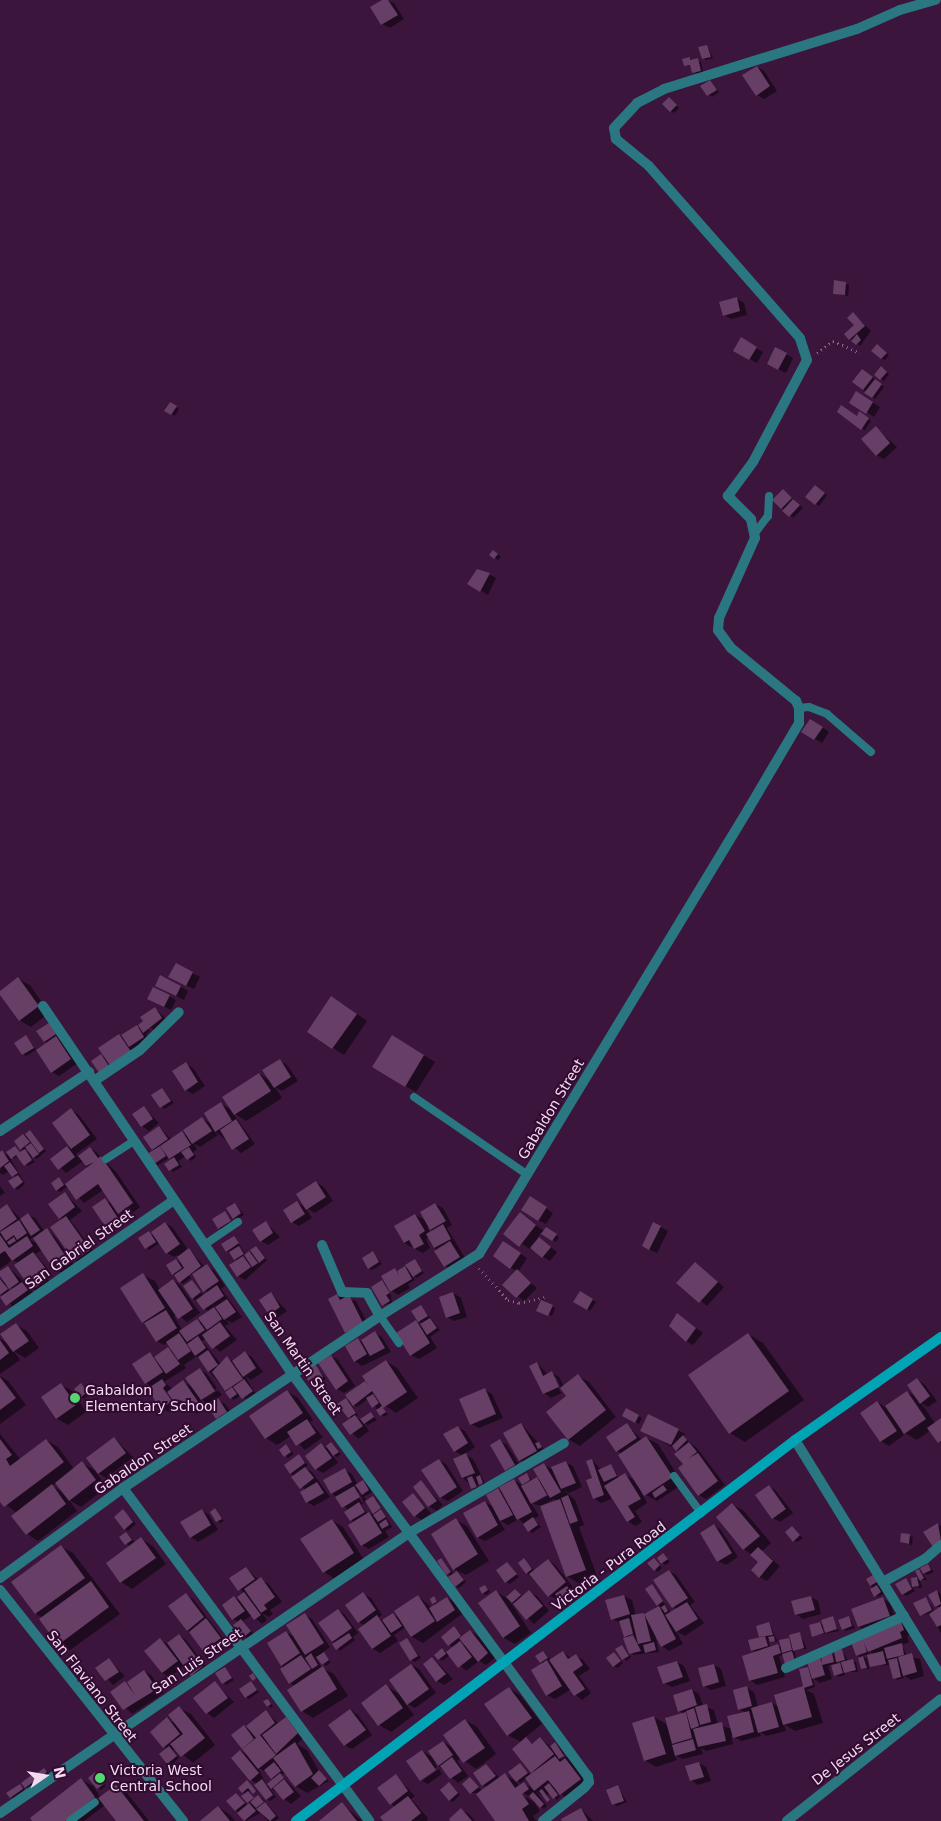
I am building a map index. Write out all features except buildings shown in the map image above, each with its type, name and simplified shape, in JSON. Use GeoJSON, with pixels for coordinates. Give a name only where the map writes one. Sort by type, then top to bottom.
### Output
{"type":"FeatureCollection","features":[{"type":"Feature","properties":{"kind":"main road","name":"Victoria - Pura Road"},"geometry":{"type":"LineString","coordinates":[[296,1821],[795,1440],[941,1336]]}},
{"type":"Feature","properties":{"kind":"street"},"geometry":{"type":"LineString","coordinates":[[800,708],[796,701],[731,648],[718,630],[719,618],[755,533],[751,519],[728,496],[753,462],[807,360],[800,338],[649,166],[616,139],[614,128],[637,103],[664,89],[857,29],[900,10],[936,0]]}},
{"type":"Feature","properties":{"kind":"street","name":"Gabaldon Street"},"geometry":{"type":"LineString","coordinates":[[0,1578],[123,1488],[380,1316],[472,1260],[484,1248],[799,723],[800,708]]}},
{"type":"Feature","properties":{"kind":"street","name":"San Martin Street"},"geometry":{"type":"LineString","coordinates":[[43,1006],[292,1374],[590,1782],[551,1819]]}},
{"type":"Feature","properties":{"kind":"street"},"geometry":{"type":"LineString","coordinates":[[0,1130],[91,1076],[140,1050],[180,1012]]}},
{"type":"Feature","properties":{"kind":"street","name":"San Gabriel Street"},"geometry":{"type":"LineString","coordinates":[[0,1321],[174,1200]]}},
{"type":"Feature","properties":{"kind":"street"},"geometry":{"type":"LineString","coordinates":[[322,1246],[342,1292],[368,1293],[380,1316]]}},
{"type":"Feature","properties":{"kind":"street"},"geometry":{"type":"LineString","coordinates":[[795,1440],[941,1676]]}},
{"type":"Feature","properties":{"kind":"street","name":"San Luis Street"},"geometry":{"type":"LineString","coordinates":[[0,1813],[409,1533],[564,1443]]}},
{"type":"Feature","properties":{"kind":"street"},"geometry":{"type":"LineString","coordinates":[[123,1488],[369,1821]]}},
{"type":"Feature","properties":{"kind":"street"},"geometry":{"type":"LineString","coordinates":[[883,1582],[925,1559],[941,1545]]}},
{"type":"Feature","properties":{"kind":"street","name":"San Flaviano Street"},"geometry":{"type":"LineString","coordinates":[[0,1590],[112,1735],[183,1821]]}},
{"type":"Feature","properties":{"kind":"street"},"geometry":{"type":"LineString","coordinates":[[786,1668],[904,1616]]}},
{"type":"Feature","properties":{"kind":"street","name":"De Jesus Street"},"geometry":{"type":"LineString","coordinates":[[787,1821],[941,1699]]}},
{"type":"Feature","properties":{"kind":"lane"},"geometry":{"type":"LineString","coordinates":[[755,533],[768,516],[769,496]]}},
{"type":"Feature","properties":{"kind":"lane"},"geometry":{"type":"LineString","coordinates":[[800,708],[809,707],[827,714],[871,752]]}},
{"type":"Feature","properties":{"kind":"lane"},"geometry":{"type":"LineString","coordinates":[[414,1098],[528,1175]]}},
{"type":"Feature","properties":{"kind":"lane"},"geometry":{"type":"LineString","coordinates":[[106,1160],[134,1141]]}},
{"type":"Feature","properties":{"kind":"lane"},"geometry":{"type":"LineString","coordinates":[[204,1245],[238,1222]]}},
{"type":"Feature","properties":{"kind":"lane"},"geometry":{"type":"LineString","coordinates":[[380,1316],[399,1343]]}},
{"type":"Feature","properties":{"kind":"lane"},"geometry":{"type":"LineString","coordinates":[[674,1476],[701,1513]]}},
{"type":"Feature","properties":{"kind":"lane"},"geometry":{"type":"LineString","coordinates":[[70,1821],[95,1802]]}},
{"type":"Feature","properties":{"kind":"path"},"geometry":{"type":"LineString","coordinates":[[807,360],[833,341],[860,353]]}},
{"type":"Feature","properties":{"kind":"path"},"geometry":{"type":"LineString","coordinates":[[472,1260],[508,1300],[519,1303],[544,1297]]}},
{"type":"Feature","properties":{"kind":"place","name":"Gabaldon Elementary School"},"geometry":{"type":"Point","coordinates":[75,1398]}},
{"type":"Feature","properties":{"kind":"place","name":"Victoria West Central School"},"geometry":{"type":"Point","coordinates":[100,1778]}}]}
